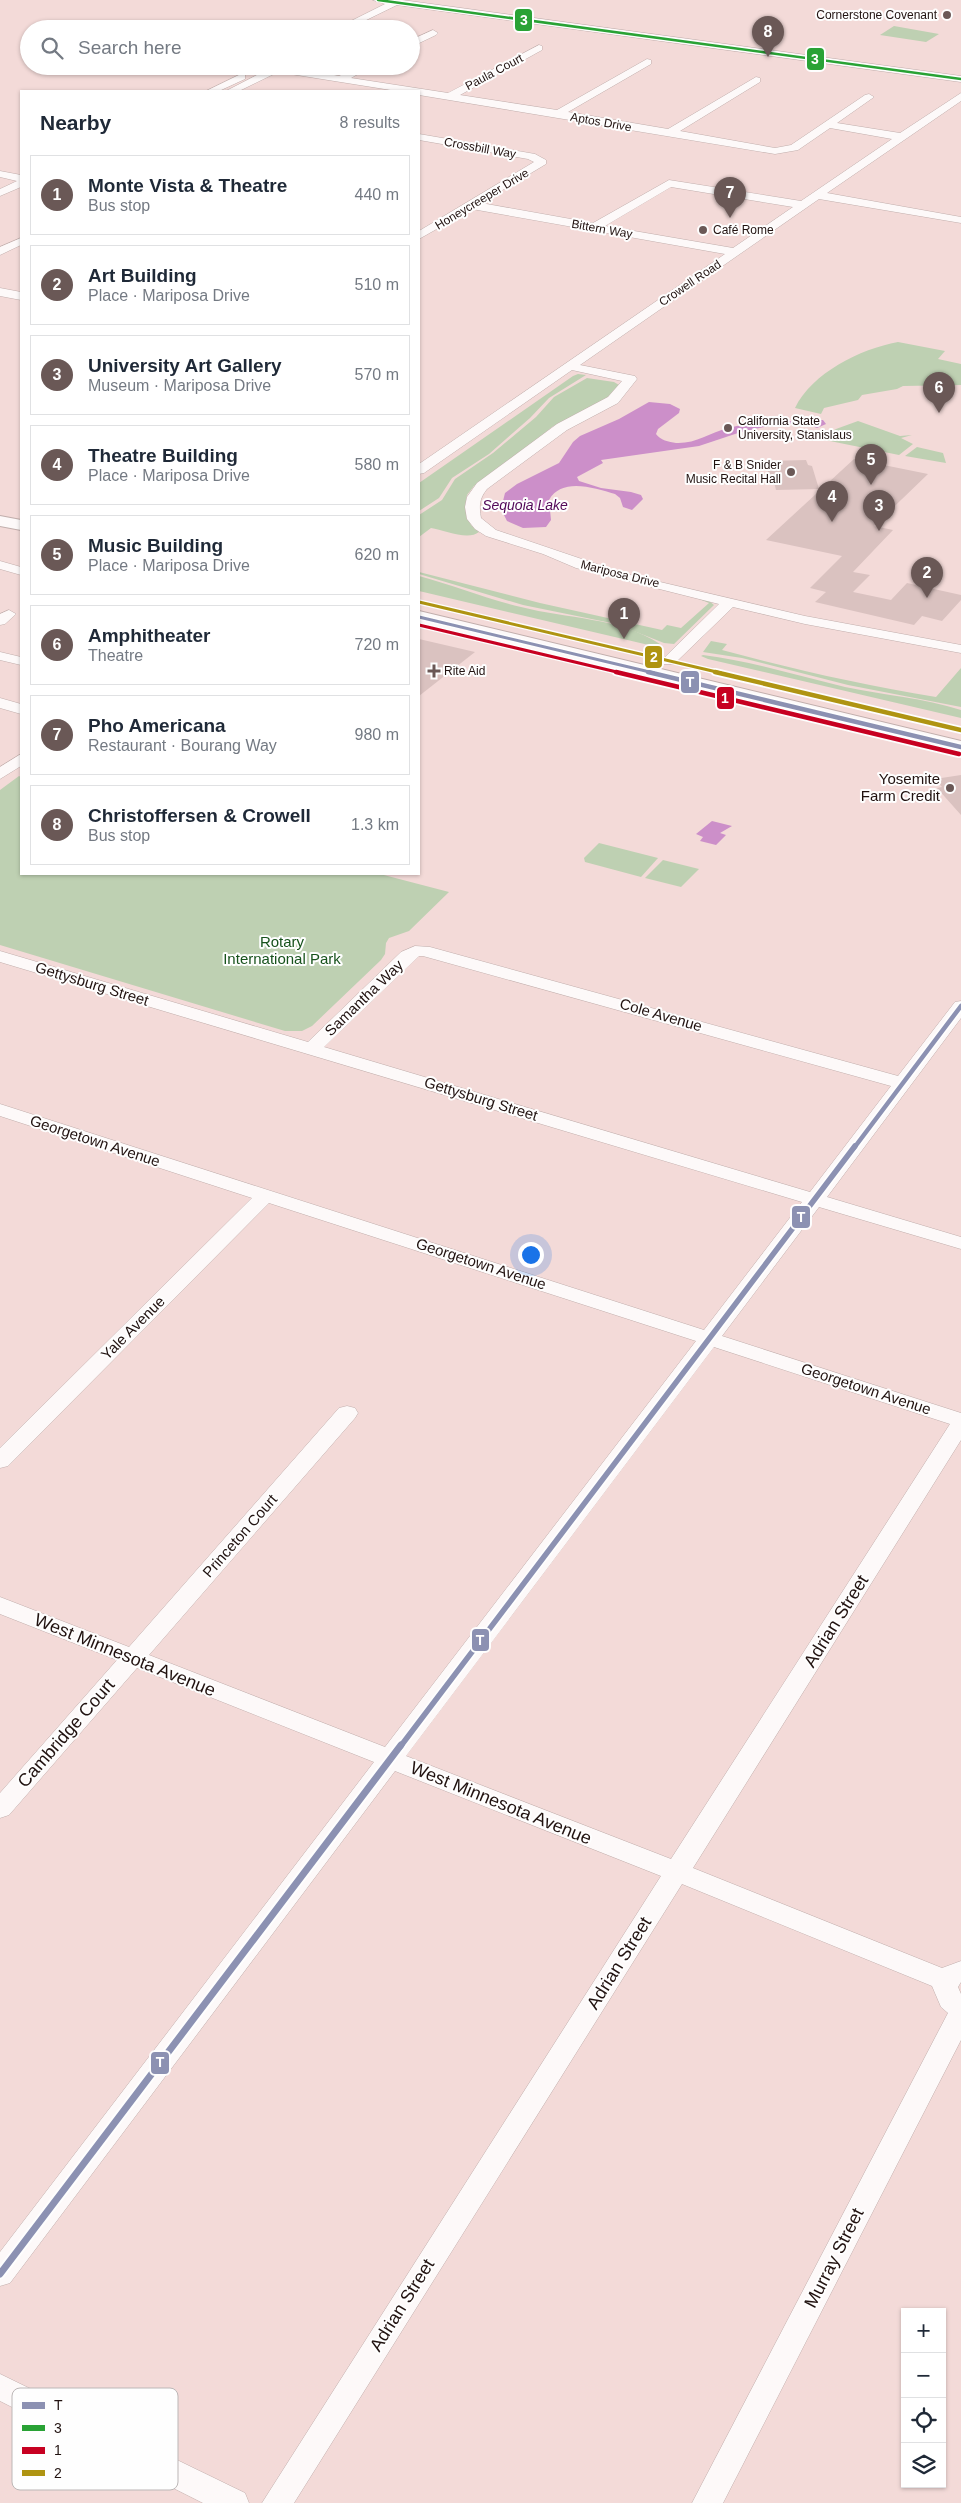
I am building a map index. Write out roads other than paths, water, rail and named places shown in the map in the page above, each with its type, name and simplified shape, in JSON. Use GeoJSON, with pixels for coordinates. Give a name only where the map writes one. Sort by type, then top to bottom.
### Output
{"type":"FeatureCollection","features":[{"type":"Feature","properties":{"kind":"main road"},"geometry":{"type":"LineString","coordinates":[[0,509],[20,513]]}},
{"type":"Feature","properties":{"kind":"main road"},"geometry":{"type":"LineString","coordinates":[[0,521],[20,526]]}},
{"type":"Feature","properties":{"kind":"main road"},"geometry":{"type":"LineString","coordinates":[[420,602],[961,730]]}},
{"type":"Feature","properties":{"kind":"main road"},"geometry":{"type":"LineString","coordinates":[[420,617],[961,747]]}},
{"type":"Feature","properties":{"kind":"street"},"geometry":{"type":"LineString","coordinates":[[378,0],[415,2],[531,15],[961,73]]}},
{"type":"Feature","properties":{"kind":"street"},"geometry":{"type":"LineString","coordinates":[[444,0],[522,11],[531,15]]}},
{"type":"Feature","properties":{"kind":"street"},"geometry":{"type":"LineString","coordinates":[[358,20],[397,1]]}},
{"type":"Feature","properties":{"kind":"street"},"geometry":{"type":"LineString","coordinates":[[378,20],[415,2],[961,80]]}},
{"type":"Feature","properties":{"kind":"street"},"geometry":{"type":"LineString","coordinates":[[420,39],[432,33]]}},
{"type":"Feature","properties":{"kind":"street","name":"Paula Court"},"geometry":{"type":"LineString","coordinates":[[449,97],[539,48]]}},
{"type":"Feature","properties":{"kind":"street"},"geometry":{"type":"LineString","coordinates":[[558,114],[647,62]]}},
{"type":"Feature","properties":{"kind":"street"},"geometry":{"type":"LineString","coordinates":[[213,90],[244,75]]}},
{"type":"Feature","properties":{"kind":"street"},"geometry":{"type":"LineString","coordinates":[[233,90],[265,75]]}},
{"type":"Feature","properties":{"kind":"street"},"geometry":{"type":"LineString","coordinates":[[319,75],[408,90]]}},
{"type":"Feature","properties":{"kind":"street"},"geometry":{"type":"LineString","coordinates":[[342,79],[350,75]]}},
{"type":"Feature","properties":{"kind":"street"},"geometry":{"type":"LineString","coordinates":[[668,134],[756,80]]}},
{"type":"Feature","properties":{"kind":"street","name":"Aptos Drive"},"geometry":{"type":"LineString","coordinates":[[420,92],[768,150],[783,151],[794,148],[828,125]]}},
{"type":"Feature","properties":{"kind":"street","name":"Crowell Road"},"geometry":{"type":"LineString","coordinates":[[420,469],[961,96]]}},
{"type":"Feature","properties":{"kind":"street"},"geometry":{"type":"LineString","coordinates":[[828,125],[869,97]]}},
{"type":"Feature","properties":{"kind":"street"},"geometry":{"type":"LineString","coordinates":[[828,125],[902,137]]}},
{"type":"Feature","properties":{"kind":"street","name":"Crossbill Way"},"geometry":{"type":"LineString","coordinates":[[420,137],[541,160]]}},
{"type":"Feature","properties":{"kind":"street"},"geometry":{"type":"LineString","coordinates":[[420,148],[436,140]]}},
{"type":"Feature","properties":{"kind":"street","name":"Honeycreeper Drive"},"geometry":{"type":"LineString","coordinates":[[420,235],[540,164],[541,160]]}},
{"type":"Feature","properties":{"kind":"street"},"geometry":{"type":"LineString","coordinates":[[0,174],[20,178]]}},
{"type":"Feature","properties":{"kind":"street"},"geometry":{"type":"LineString","coordinates":[[0,193],[20,183]]}},
{"type":"Feature","properties":{"kind":"street"},"geometry":{"type":"LineString","coordinates":[[595,227],[669,183],[803,205]]}},
{"type":"Feature","properties":{"kind":"street"},"geometry":{"type":"LineString","coordinates":[[0,202],[20,193]]}},
{"type":"Feature","properties":{"kind":"street"},"geometry":{"type":"LineString","coordinates":[[818,195],[961,220]]}},
{"type":"Feature","properties":{"kind":"street","name":"Bittern Way"},"geometry":{"type":"LineString","coordinates":[[471,205],[734,252]]}},
{"type":"Feature","properties":{"kind":"street"},"geometry":{"type":"LineString","coordinates":[[0,252],[20,242]]}},
{"type":"Feature","properties":{"kind":"street"},"geometry":{"type":"LineString","coordinates":[[0,292],[20,296]]}},
{"type":"Feature","properties":{"kind":"street","name":"Mariposa Drive"},"geometry":{"type":"LineString","coordinates":[[569,366],[631,379],[609,404],[562,427],[531,452],[487,482],[474,497],[474,519],[484,530],[548,551],[587,568],[844,628],[961,649]]}},
{"type":"Feature","properties":{"kind":"street"},"geometry":{"type":"LineString","coordinates":[[0,565],[20,571]]}},
{"type":"Feature","properties":{"kind":"street"},"geometry":{"type":"LineString","coordinates":[[669,661],[730,602]]}},
{"type":"Feature","properties":{"kind":"street"},"geometry":{"type":"LineString","coordinates":[[0,656],[20,661]]}},
{"type":"Feature","properties":{"kind":"street"},"geometry":{"type":"LineString","coordinates":[[0,703],[20,709]]}},
{"type":"Feature","properties":{"kind":"street"},"geometry":{"type":"LineString","coordinates":[[0,774],[20,760]]}},
{"type":"Feature","properties":{"kind":"street","name":"Samantha Way"},"geometry":{"type":"LineString","coordinates":[[311,1049],[407,956],[419,950]]}},
{"type":"Feature","properties":{"kind":"street","name":"Cole Avenue"},"geometry":{"type":"LineString","coordinates":[[419,950],[436,952],[902,1083]]}},
{"type":"Feature","properties":{"kind":"street","name":"Gettysburg Street"},"geometry":{"type":"LineString","coordinates":[[0,956],[961,1243]]}},
{"type":"Feature","properties":{"kind":"street"},"geometry":{"type":"LineString","coordinates":[[0,2274],[902,1083],[958,1015]]}},
{"type":"Feature","properties":{"kind":"street","name":"Georgetown Avenue"},"geometry":{"type":"LineString","coordinates":[[0,1110],[709,1338],[961,1422]]}},
{"type":"Feature","properties":{"kind":"street","name":"Yale Avenue"},"geometry":{"type":"LineString","coordinates":[[0,1461],[266,1195]]}},
{"type":"Feature","properties":{"kind":"street","name":"Princeton Court"},"geometry":{"type":"LineString","coordinates":[[133,1658],[347,1414]]}},
{"type":"Feature","properties":{"kind":"street","name":"Adrian Street"},"geometry":{"type":"LineString","coordinates":[[276,2503],[961,1422]]}},
{"type":"Feature","properties":{"kind":"street","name":"West Minnesota Avenue"},"geometry":{"type":"LineString","coordinates":[[0,1605],[676,1872],[954,1976]]}},
{"type":"Feature","properties":{"kind":"street","name":"Cambridge Court"},"geometry":{"type":"LineString","coordinates":[[0,1809],[133,1658]]}},
{"type":"Feature","properties":{"kind":"street"},"geometry":{"type":"LineString","coordinates":[[954,1976],[946,1994],[950,2000],[961,2008]]}},
{"type":"Feature","properties":{"kind":"street","name":"Murray Street"},"geometry":{"type":"LineString","coordinates":[[707,2503],[961,2014]]}},
{"type":"Feature","properties":{"kind":"street"},"geometry":{"type":"LineString","coordinates":[[0,2387],[12,2393]]}},
{"type":"Feature","properties":{"kind":"street"},"geometry":{"type":"LineString","coordinates":[[178,2475],[234,2503]]}},
{"type":"Feature","properties":{"kind":"water","name":"Sequoia Lake"},"geometry":{"type":"Polygon","coordinates":[[[649,402],[670,404],[680,409],[679,413],[658,429],[656,434],[662,439],[676,443],[690,442],[728,428],[751,424],[823,420],[826,424],[817,428],[807,424],[778,424],[741,432],[699,446],[601,460],[603,463],[577,477],[579,481],[601,488],[641,495],[643,499],[632,510],[623,507],[620,498],[615,494],[588,487],[570,486],[555,493],[549,500],[551,520],[546,527],[523,528],[507,521],[501,509],[505,493],[517,484],[559,463],[573,442],[580,436],[619,419],[649,402]]]}},
{"type":"Feature","properties":{"kind":"water"},"geometry":{"type":"Polygon","coordinates":[[[712,821],[732,826],[720,833],[726,835],[716,845],[700,841],[703,837],[696,834],[712,821]]]}},
{"type":"Feature","properties":{"kind":"place","name":"Cornerstone Covenant"},"geometry":{"type":"Point","coordinates":[947,15]}},
{"type":"Feature","properties":{"kind":"place","name":"Christoffersen & Crowell"},"geometry":{"type":"Point","coordinates":[768,57]}},
{"type":"Feature","properties":{"kind":"place","name":"Pho Americana"},"geometry":{"type":"Point","coordinates":[730,218]}},
{"type":"Feature","properties":{"kind":"place","name":"Café Rome"},"geometry":{"type":"Point","coordinates":[703,230]}},
{"type":"Feature","properties":{"kind":"place","name":"Amphitheater"},"geometry":{"type":"Point","coordinates":[939,413]}},
{"type":"Feature","properties":{"kind":"place","name":"California State University, Stanislaus"},"geometry":{"type":"Point","coordinates":[728,428]}},
{"type":"Feature","properties":{"kind":"place","name":"F & B Snider Music Recital Hall"},"geometry":{"type":"Point","coordinates":[791,472]}},
{"type":"Feature","properties":{"kind":"place","name":"Music Building"},"geometry":{"type":"Point","coordinates":[871,485]}},
{"type":"Feature","properties":{"kind":"place","name":"Theatre Building"},"geometry":{"type":"Point","coordinates":[832,522]}},
{"type":"Feature","properties":{"kind":"place","name":"University Art Gallery"},"geometry":{"type":"Point","coordinates":[879,531]}},
{"type":"Feature","properties":{"kind":"place","name":"Art Building"},"geometry":{"type":"Point","coordinates":[927,598]}},
{"type":"Feature","properties":{"kind":"place","name":"Monte Vista & Theatre"},"geometry":{"type":"Point","coordinates":[624,639]}},
{"type":"Feature","properties":{"kind":"place","name":"Rite Aid"},"geometry":{"type":"Point","coordinates":[434,671]}},
{"type":"Feature","properties":{"kind":"place","name":"Yosemite Farm Credit"},"geometry":{"type":"Point","coordinates":[950,788]}},
{"type":"Feature","properties":{"kind":"park label","name":"Rotary International Park"},"geometry":{"type":"Point","coordinates":[282,950]}}]}
